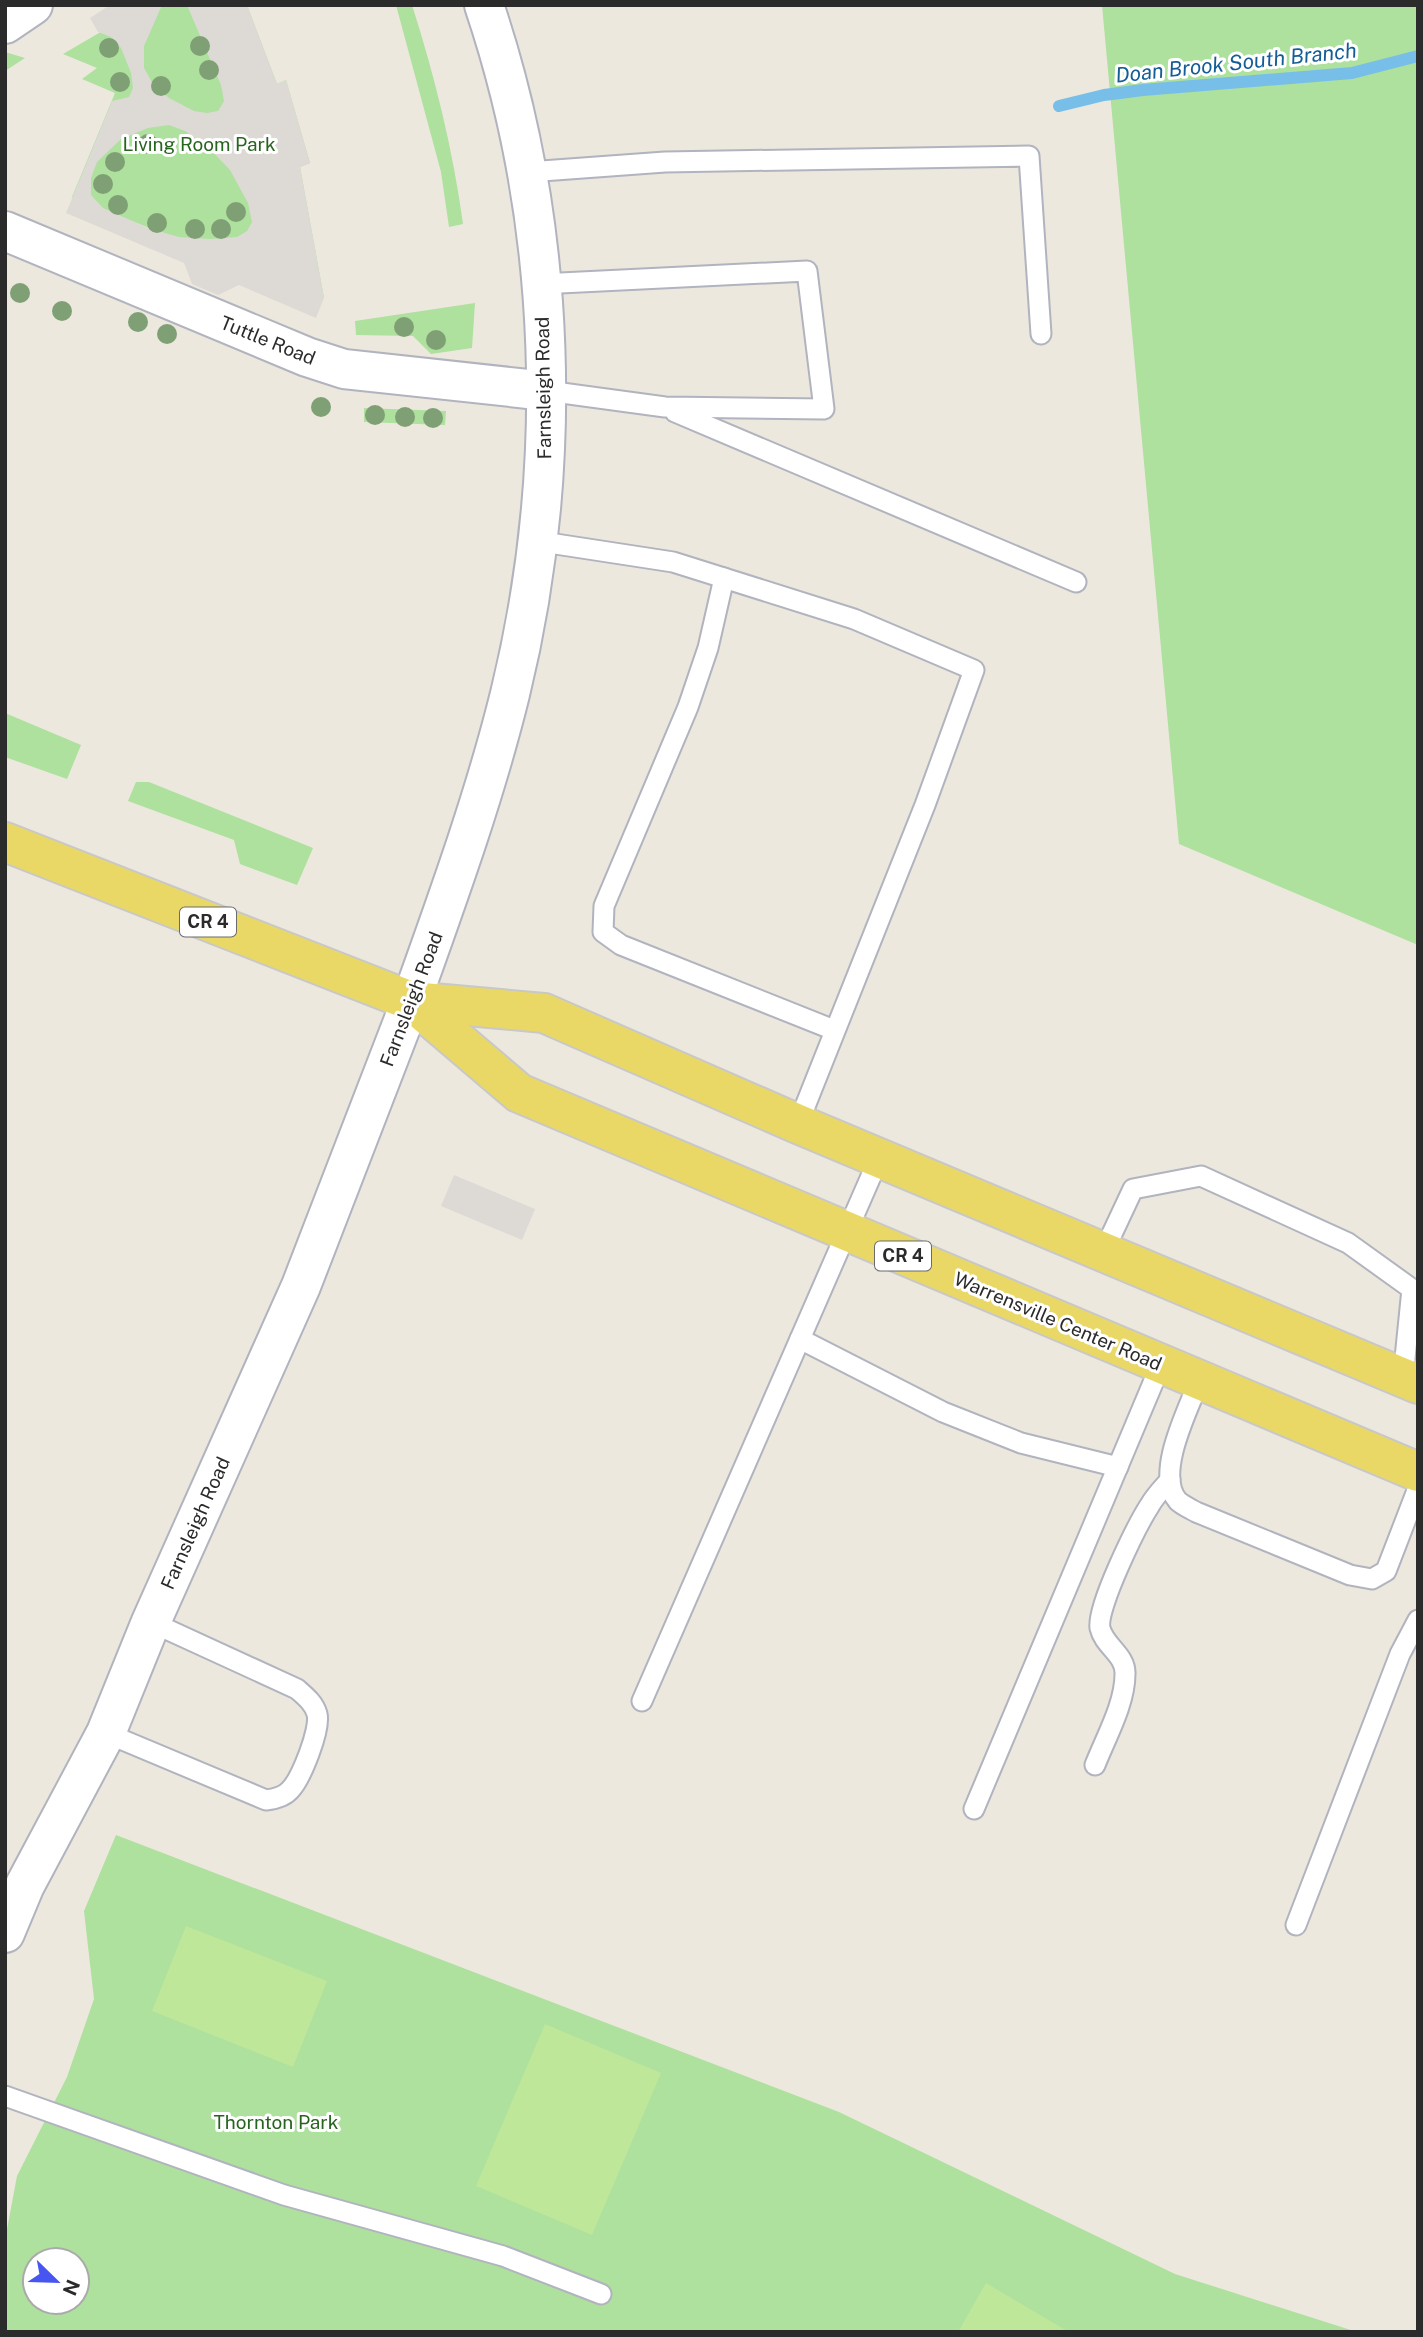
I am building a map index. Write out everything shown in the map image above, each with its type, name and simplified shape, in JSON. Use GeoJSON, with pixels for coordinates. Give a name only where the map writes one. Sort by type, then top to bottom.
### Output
{"type":"FeatureCollection","features":[{"type":"Feature","properties":{"kind":"main road","name":"Warrensville Center Road"},"geometry":{"type":"LineString","coordinates":[[5,842],[411,1001],[544,1013],[798,1124],[1410,1381]]}},
{"type":"Feature","properties":{"kind":"main road","name":"Warrensville Center Road"},"geometry":{"type":"LineString","coordinates":[[411,1001],[519,1093],[1418,1472]]}},
{"type":"Feature","properties":{"kind":"street"},"geometry":{"type":"LineString","coordinates":[[5,24],[33,5]]}},
{"type":"Feature","properties":{"kind":"street","name":"Farnsleigh Road"},"geometry":{"type":"LineString","coordinates":[[5,1933],[15,1877],[106,1733],[150,1622],[301,1286],[411,1001],[459,868],[510,692],[536,541],[545,454],[547,391],[540,284],[528,172],[484,5]]}},
{"type":"Feature","properties":{"kind":"street","name":"Tuttle Road"},"geometry":{"type":"LineString","coordinates":[[5,231],[332,365],[382,374],[547,391]]}},
{"type":"Feature","properties":{"kind":"lane"},"geometry":{"type":"LineString","coordinates":[[528,172],[665,162],[1030,156],[1041,334]]}},
{"type":"Feature","properties":{"kind":"lane"},"geometry":{"type":"LineString","coordinates":[[540,284],[807,271],[824,409],[664,407],[547,391]]}},
{"type":"Feature","properties":{"kind":"lane"},"geometry":{"type":"LineString","coordinates":[[664,407],[1076,582]]}},
{"type":"Feature","properties":{"kind":"lane"},"geometry":{"type":"LineString","coordinates":[[536,541],[673,562],[854,619],[974,670],[925,805],[798,1124]]}},
{"type":"Feature","properties":{"kind":"lane"},"geometry":{"type":"LineString","coordinates":[[724,578],[708,648],[688,707],[604,906],[603,932],[621,945],[834,1030]]}},
{"type":"Feature","properties":{"kind":"lane"},"geometry":{"type":"LineString","coordinates":[[642,1701],[879,1158]]}},
{"type":"Feature","properties":{"kind":"lane"},"geometry":{"type":"LineString","coordinates":[[1104,1252],[1133,1189],[1201,1176],[1348,1243],[1412,1289],[1410,1381]]}},
{"type":"Feature","properties":{"kind":"lane"},"geometry":{"type":"LineString","coordinates":[[800,1339],[943,1412],[1021,1443],[1118,1467]]}},
{"type":"Feature","properties":{"kind":"lane"},"geometry":{"type":"LineString","coordinates":[[974,1809],[1161,1364]]}},
{"type":"Feature","properties":{"kind":"lane"},"geometry":{"type":"LineString","coordinates":[[1199,1381],[1172,1449],[1170,1480],[1177,1500],[1196,1512],[1350,1575],[1372,1579],[1386,1571],[1418,1488]]}},
{"type":"Feature","properties":{"kind":"lane"},"geometry":{"type":"LineString","coordinates":[[1095,1765],[1125,1687],[1126,1670],[1099,1626],[1102,1608],[1139,1523],[1151,1502],[1170,1480]]}},
{"type":"Feature","properties":{"kind":"lane"},"geometry":{"type":"LineString","coordinates":[[1296,1925],[1400,1654],[1418,1620]]}},
{"type":"Feature","properties":{"kind":"lane"},"geometry":{"type":"LineString","coordinates":[[106,1733],[266,1800],[289,1791],[298,1780],[316,1735],[318,1716],[310,1701],[297,1689],[150,1622]]}},
{"type":"Feature","properties":{"kind":"lane"},"geometry":{"type":"LineString","coordinates":[[5,2096],[284,2195],[503,2256],[601,2294]]}},
{"type":"Feature","properties":{"kind":"green space","name":"Living Room Park"},"geometry":{"type":"Polygon","coordinates":[[[147,5],[247,5],[277,84],[286,80],[310,163],[300,167],[324,298],[72,197],[115,93],[82,79],[97,68],[63,54],[147,5]]]}},
{"type":"Feature","properties":{"kind":"green space"},"geometry":{"type":"Polygon","coordinates":[[[396,5],[412,5],[449,141],[463,224],[449,227],[441,172],[396,5]]]}},
{"type":"Feature","properties":{"kind":"green space"},"geometry":{"type":"Polygon","coordinates":[[[1102,5],[1418,5],[1418,945],[1179,844],[1102,5]]]}},
{"type":"Feature","properties":{"kind":"green space"},"geometry":{"type":"Polygon","coordinates":[[[5,52],[25,58],[5,71],[5,52]]]}},
{"type":"Feature","properties":{"kind":"green space"},"geometry":{"type":"Polygon","coordinates":[[[475,303],[472,348],[431,354],[413,336],[356,335],[355,321],[475,303]]]}},
{"type":"Feature","properties":{"kind":"green space"},"geometry":{"type":"Polygon","coordinates":[[[364,408],[446,411],[445,425],[364,422],[364,408]]]}},
{"type":"Feature","properties":{"kind":"green space"},"geometry":{"type":"Polygon","coordinates":[[[5,713],[81,745],[67,779],[5,757],[5,713]]]}},
{"type":"Feature","properties":{"kind":"green space"},"geometry":{"type":"Polygon","coordinates":[[[136,782],[149,782],[313,848],[297,885],[240,864],[234,840],[128,801],[136,782]]]}},
{"type":"Feature","properties":{"kind":"green space","name":"Thornton Park"},"geometry":{"type":"Polygon","coordinates":[[[116,1835],[839,2112],[1175,2274],[1357,2332],[5,2332],[5,2240],[17,2176],[67,2077],[94,1999],[84,1911],[116,1835]]]}},
{"type":"Feature","properties":{"kind":"green space"},"geometry":{"type":"Polygon","coordinates":[[[186,1926],[327,1981],[293,2067],[152,2011],[186,1926]]]}},
{"type":"Feature","properties":{"kind":"green space"},"geometry":{"type":"Polygon","coordinates":[[[545,2024],[661,2073],[592,2235],[476,2186],[545,2024]]]}},
{"type":"Feature","properties":{"kind":"green space"},"geometry":{"type":"Polygon","coordinates":[[[986,2283],[1069,2332],[958,2332],[986,2283]]]}},
{"type":"Feature","properties":{"kind":"shaded area"},"geometry":{"type":"Polygon","coordinates":[[[110,5],[162,5],[144,46],[144,68],[153,84],[169,98],[194,111],[207,113],[218,111],[224,101],[221,85],[187,5],[247,5],[277,84],[286,80],[310,163],[300,167],[324,298],[316,318],[239,285],[218,295],[192,284],[184,263],[66,213],[112,101],[129,97],[133,88],[131,73],[121,48],[111,37],[98,32],[90,18],[110,5]],[[169,125],[148,128],[121,139],[97,162],[91,178],[91,195],[103,208],[148,228],[179,237],[237,237],[247,231],[252,222],[248,203],[230,170],[207,146],[185,131],[169,125]]]}},
{"type":"Feature","properties":{"kind":"shaded area"},"geometry":{"type":"Polygon","coordinates":[[[454,1175],[535,1209],[522,1240],[441,1206],[454,1175]]]}},
{"type":"Feature","properties":{"kind":"waterway","name":"Doan Brook South Branch"},"geometry":{"type":"LineString","coordinates":[[1059,106],[1104,95],[1143,90],[1352,73],[1418,56]]}}]}
